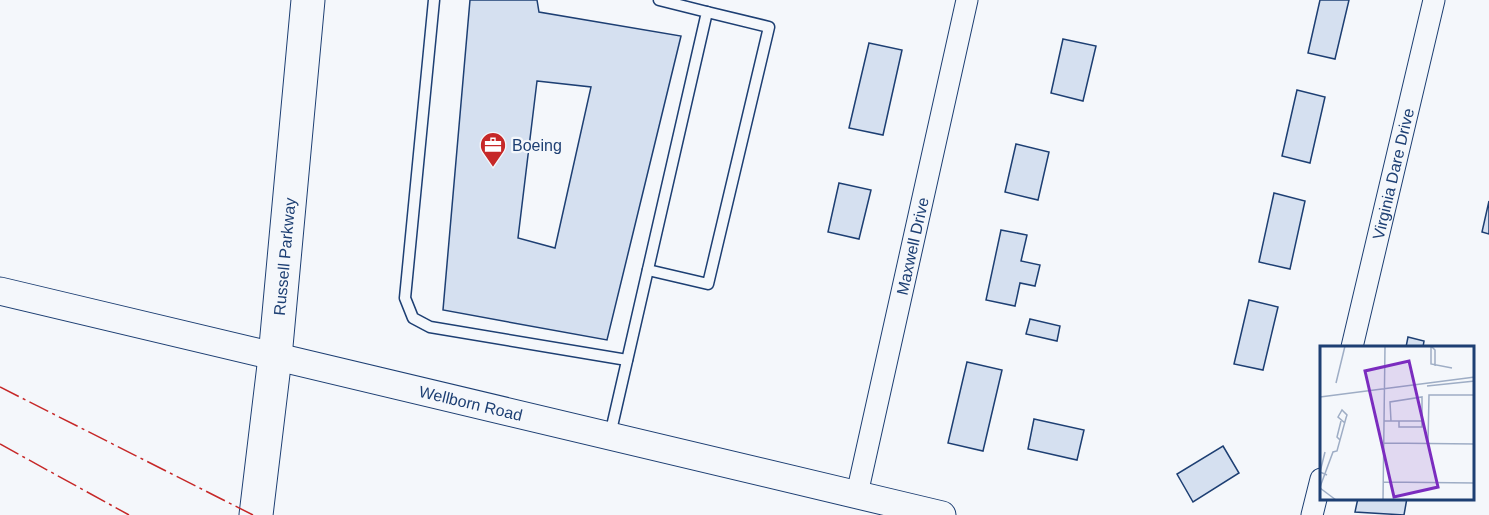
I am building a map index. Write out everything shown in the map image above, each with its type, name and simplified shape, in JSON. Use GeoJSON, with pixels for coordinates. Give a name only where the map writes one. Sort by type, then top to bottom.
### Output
{"type":"FeatureCollection","features":[{"type":"Feature","properties":{"kind":"main road","name":"Russell Parkway"},"geometry":{"type":"LineString","coordinates":[[256,515],[275,357],[308,0]]}},
{"type":"Feature","properties":{"kind":"street","name":"Maxwell Drive"},"geometry":{"type":"LineString","coordinates":[[857,494],[965,0]]}},
{"type":"Feature","properties":{"kind":"street","name":"Virginia Dare Drive"},"geometry":{"type":"LineString","coordinates":[[1352,346],[1434,0]]}},
{"type":"Feature","properties":{"kind":"street","name":"Wellborn Road"},"geometry":{"type":"LineString","coordinates":[[0,291],[942,515]]}},
{"type":"Feature","properties":{"kind":"street"},"geometry":{"type":"LineString","coordinates":[[1312,515],[1320,483]]}},
{"type":"Feature","properties":{"kind":"lane"},"geometry":{"type":"LineString","coordinates":[[434,0],[405,298],[413,318],[430,327],[627,360]]}},
{"type":"Feature","properties":{"kind":"lane"},"geometry":{"type":"LineString","coordinates":[[648,270],[708,284],[769,27],[659,0]]}},
{"type":"Feature","properties":{"kind":"lane"},"geometry":{"type":"LineString","coordinates":[[610,435],[707,12]]}},
{"type":"Feature","properties":{"kind":"building"},"geometry":{"type":"Polygon","coordinates":[[[470,0],[537,0],[539,12],[681,36],[607,340],[443,310],[470,0]],[[537,81],[518,238],[555,248],[591,87],[537,81]]]}},
{"type":"Feature","properties":{"kind":"building"},"geometry":{"type":"Polygon","coordinates":[[[1320,0],[1349,0],[1335,59],[1308,53],[1320,0]]]}},
{"type":"Feature","properties":{"kind":"building"},"geometry":{"type":"Polygon","coordinates":[[[1063,39],[1096,46],[1083,101],[1051,93],[1063,39]]]}},
{"type":"Feature","properties":{"kind":"building"},"geometry":{"type":"Polygon","coordinates":[[[869,43],[902,50],[883,135],[849,128],[869,43]]]}},
{"type":"Feature","properties":{"kind":"building"},"geometry":{"type":"Polygon","coordinates":[[[1297,90],[1325,97],[1310,163],[1282,156],[1297,90]]]}},
{"type":"Feature","properties":{"kind":"building"},"geometry":{"type":"Polygon","coordinates":[[[1016,144],[1049,152],[1038,200],[1005,192],[1016,144]]]}},
{"type":"Feature","properties":{"kind":"building"},"geometry":{"type":"Polygon","coordinates":[[[839,183],[871,190],[859,239],[828,232],[839,183]]]}},
{"type":"Feature","properties":{"kind":"building"},"geometry":{"type":"Polygon","coordinates":[[[1274,193],[1305,201],[1290,269],[1259,262],[1274,193]]]}},
{"type":"Feature","properties":{"kind":"building"},"geometry":{"type":"Polygon","coordinates":[[[1489,201],[1489,234],[1482,232],[1489,201]]]}},
{"type":"Feature","properties":{"kind":"building"},"geometry":{"type":"Polygon","coordinates":[[[1001,230],[1027,235],[1021,261],[1040,265],[1035,286],[1020,283],[1015,306],[986,300],[1001,230]]]}},
{"type":"Feature","properties":{"kind":"building"},"geometry":{"type":"Polygon","coordinates":[[[1249,300],[1278,307],[1263,370],[1234,364],[1249,300]]]}},
{"type":"Feature","properties":{"kind":"building"},"geometry":{"type":"Polygon","coordinates":[[[1030,319],[1060,326],[1057,341],[1026,334],[1030,319]]]}},
{"type":"Feature","properties":{"kind":"building"},"geometry":{"type":"Polygon","coordinates":[[[1408,337],[1424,341],[1423,346],[1406,346],[1408,337]]]}},
{"type":"Feature","properties":{"kind":"building"},"geometry":{"type":"Polygon","coordinates":[[[967,362],[1002,370],[983,451],[948,443],[967,362]]]}},
{"type":"Feature","properties":{"kind":"building"},"geometry":{"type":"Polygon","coordinates":[[[1034,419],[1084,430],[1077,460],[1028,449],[1034,419]]]}},
{"type":"Feature","properties":{"kind":"building"},"geometry":{"type":"Polygon","coordinates":[[[1223,446],[1239,473],[1193,502],[1177,474],[1223,446]]]}},
{"type":"Feature","properties":{"kind":"building"},"geometry":{"type":"Polygon","coordinates":[[[1358,500],[1407,500],[1404,515],[1355,512],[1358,500]]]}},
{"type":"Feature","properties":{"kind":"power"},"geometry":{"type":"LineString","coordinates":[[0,387],[253,515]]}},
{"type":"Feature","properties":{"kind":"power"},"geometry":{"type":"LineString","coordinates":[[0,444],[129,515]]}},
{"type":"Feature","properties":{"kind":"place","name":"Boeing"},"geometry":{"type":"Point","coordinates":[493,168]}}]}
